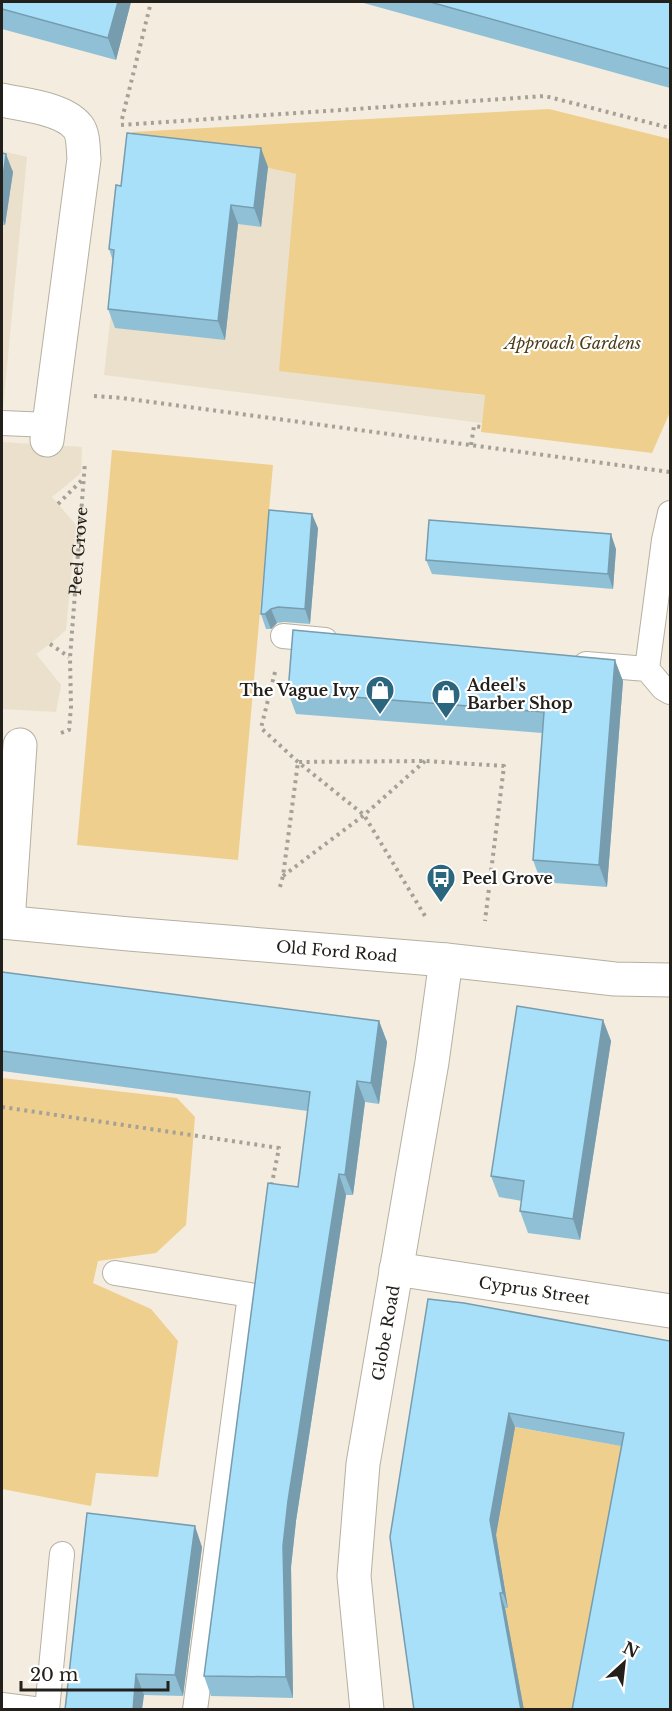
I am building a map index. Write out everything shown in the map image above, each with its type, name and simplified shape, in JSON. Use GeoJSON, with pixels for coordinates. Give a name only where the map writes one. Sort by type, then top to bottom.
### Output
{"type":"FeatureCollection","features":[{"type":"Feature","properties":{"kind":"street"},"geometry":{"type":"LineString","coordinates":[[2,100],[51,110],[65,117],[79,127],[83,142],[84,159],[48,432]]}},
{"type":"Feature","properties":{"kind":"street"},"geometry":{"type":"LineString","coordinates":[[5,922],[20,745]]}},
{"type":"Feature","properties":{"kind":"street","name":"Old Ford Road"},"geometry":{"type":"LineString","coordinates":[[5,922],[446,960],[615,979],[670,980]]}},
{"type":"Feature","properties":{"kind":"street","name":"Globe Road"},"geometry":{"type":"LineString","coordinates":[[367,1710],[354,1576],[363,1464],[432,1062],[446,960]]}},
{"type":"Feature","properties":{"kind":"street","name":"Cyprus Street"},"geometry":{"type":"LineString","coordinates":[[396,1269],[670,1311]]}},
{"type":"Feature","properties":{"kind":"lane"},"geometry":{"type":"LineString","coordinates":[[2,423],[48,432]]}},
{"type":"Feature","properties":{"kind":"lane"},"geometry":{"type":"LineString","coordinates":[[647,669],[664,540],[670,513]]}},
{"type":"Feature","properties":{"kind":"lane"},"geometry":{"type":"LineString","coordinates":[[283,636],[342,642]]}},
{"type":"Feature","properties":{"kind":"lane"},"geometry":{"type":"LineString","coordinates":[[565,662],[647,669],[663,688],[670,692]]}},
{"type":"Feature","properties":{"kind":"lane"},"geometry":{"type":"LineString","coordinates":[[115,1273],[250,1294],[195,1710]]}},
{"type":"Feature","properties":{"kind":"lane"},"geometry":{"type":"LineString","coordinates":[[47,1710],[62,1554]]}},
{"type":"Feature","properties":{"kind":"lane"},"geometry":{"type":"LineString","coordinates":[[2,1705],[42,1710]]}},
{"type":"Feature","properties":{"kind":"path"},"geometry":{"type":"LineString","coordinates":[[151,2],[120,125],[545,96],[670,128]]}},
{"type":"Feature","properties":{"kind":"path"},"geometry":{"type":"LineString","coordinates":[[53,391],[145,401],[670,472]]}},
{"type":"Feature","properties":{"kind":"path"},"geometry":{"type":"LineString","coordinates":[[93,406],[94,396]]}},
{"type":"Feature","properties":{"kind":"path"},"geometry":{"type":"LineString","coordinates":[[471,445],[474,426],[481,427]]}},
{"type":"Feature","properties":{"kind":"path","name":"Peel Grove"},"geometry":{"type":"LineString","coordinates":[[20,745],[69,730],[70,658],[86,459]]}},
{"type":"Feature","properties":{"kind":"path"},"geometry":{"type":"LineString","coordinates":[[58,504],[83,480]]}},
{"type":"Feature","properties":{"kind":"path"},"geometry":{"type":"LineString","coordinates":[[283,636],[261,728],[298,762],[364,815],[425,916]]}},
{"type":"Feature","properties":{"kind":"path"},"geometry":{"type":"LineString","coordinates":[[50,644],[70,658]]}},
{"type":"Feature","properties":{"kind":"path"},"geometry":{"type":"LineString","coordinates":[[298,762],[426,760],[504,766],[485,924]]}},
{"type":"Feature","properties":{"kind":"path"},"geometry":{"type":"LineString","coordinates":[[283,876],[364,815],[426,760]]}},
{"type":"Feature","properties":{"kind":"path"},"geometry":{"type":"LineString","coordinates":[[280,887],[298,762]]}},
{"type":"Feature","properties":{"kind":"path"},"geometry":{"type":"LineString","coordinates":[[2,1107],[279,1148],[270,1193]]}},
{"type":"Feature","properties":{"kind":"shaded area"},"geometry":{"type":"Polygon","coordinates":[[[131,138],[296,174],[470,394],[485,395],[482,423],[104,375],[131,138]]]}},
{"type":"Feature","properties":{"kind":"shaded area"},"geometry":{"type":"Polygon","coordinates":[[[2,151],[27,157],[2,419],[2,151]]]}},
{"type":"Feature","properties":{"kind":"shaded area"},"geometry":{"type":"Polygon","coordinates":[[[2,442],[82,447],[81,473],[52,497],[76,525],[66,630],[36,654],[61,685],[56,712],[2,709],[2,442]]]}},
{"type":"Feature","properties":{"kind":"green space","name":"Approach Gardens"},"geometry":{"type":"Polygon","coordinates":[[[549,109],[670,139],[670,412],[652,453],[481,432],[485,395],[279,371],[296,174],[131,138],[132,132],[549,109]]]}},
{"type":"Feature","properties":{"kind":"green space"},"geometry":{"type":"Polygon","coordinates":[[[112,450],[273,465],[238,860],[77,845],[112,450]]]}},
{"type":"Feature","properties":{"kind":"green space"},"geometry":{"type":"Polygon","coordinates":[[[2,1078],[177,1098],[195,1117],[186,1225],[156,1253],[98,1261],[93,1283],[151,1309],[178,1341],[158,1477],[96,1473],[91,1506],[2,1489],[2,1078]]]}},
{"type":"Feature","properties":{"kind":"green space"},"geometry":{"type":"Polygon","coordinates":[[[417,1410],[622,1446],[581,1710],[521,1709],[468,1614],[508,1607],[499,1551],[417,1410]]]}},
{"type":"Feature","properties":{"kind":"building"},"geometry":{"type":"Polygon","coordinates":[[[2,2],[118,2],[108,38],[2,9],[2,2]]]}},
{"type":"Feature","properties":{"kind":"building"},"geometry":{"type":"Polygon","coordinates":[[[430,2],[670,2],[670,69],[430,2]]]}},
{"type":"Feature","properties":{"kind":"building"},"geometry":{"type":"Polygon","coordinates":[[[127,133],[261,148],[254,208],[231,205],[218,321],[108,309],[114,250],[109,249],[116,185],[121,186],[127,133]]]}},
{"type":"Feature","properties":{"kind":"building"},"geometry":{"type":"Polygon","coordinates":[[[2,153],[6,154],[2,184],[2,153]]]}},
{"type":"Feature","properties":{"kind":"building"},"geometry":{"type":"Polygon","coordinates":[[[269,510],[312,514],[305,609],[278,607],[261,614],[269,510]]]}},
{"type":"Feature","properties":{"kind":"building"},"geometry":{"type":"Polygon","coordinates":[[[429,520],[611,534],[608,574],[426,560],[429,520]]]}},
{"type":"Feature","properties":{"kind":"building"},"geometry":{"type":"Polygon","coordinates":[[[293,630],[615,660],[599,865],[533,860],[544,712],[288,692],[293,630]]]}},
{"type":"Feature","properties":{"kind":"building"},"geometry":{"type":"Polygon","coordinates":[[[2,972],[379,1021],[371,1083],[357,1081],[345,1175],[339,1174],[288,1501],[283,1546],[286,1677],[204,1676],[268,1183],[298,1187],[310,1092],[2,1051],[2,972]]]}},
{"type":"Feature","properties":{"kind":"building"},"geometry":{"type":"Polygon","coordinates":[[[517,1006],[603,1020],[573,1219],[520,1211],[524,1181],[491,1176],[517,1006]]]}},
{"type":"Feature","properties":{"kind":"building"},"geometry":{"type":"Polygon","coordinates":[[[428,1299],[464,1303],[670,1341],[670,1710],[572,1710],[624,1433],[509,1413],[490,1520],[503,1593],[500,1593],[521,1710],[414,1710],[390,1537],[428,1299]]]}},
{"type":"Feature","properties":{"kind":"building"},"geometry":{"type":"Polygon","coordinates":[[[87,1513],[195,1526],[175,1675],[136,1674],[133,1710],[65,1710],[87,1513]]]}},
{"type":"Feature","properties":{"kind":"place","name":"The Vague Ivy"},"geometry":{"type":"Point","coordinates":[380,716]}},
{"type":"Feature","properties":{"kind":"place","name":"Adeel's Barber Shop"},"geometry":{"type":"Point","coordinates":[446,720]}},
{"type":"Feature","properties":{"kind":"place","name":"Peel Grove"},"geometry":{"type":"Point","coordinates":[441,904]}}]}
